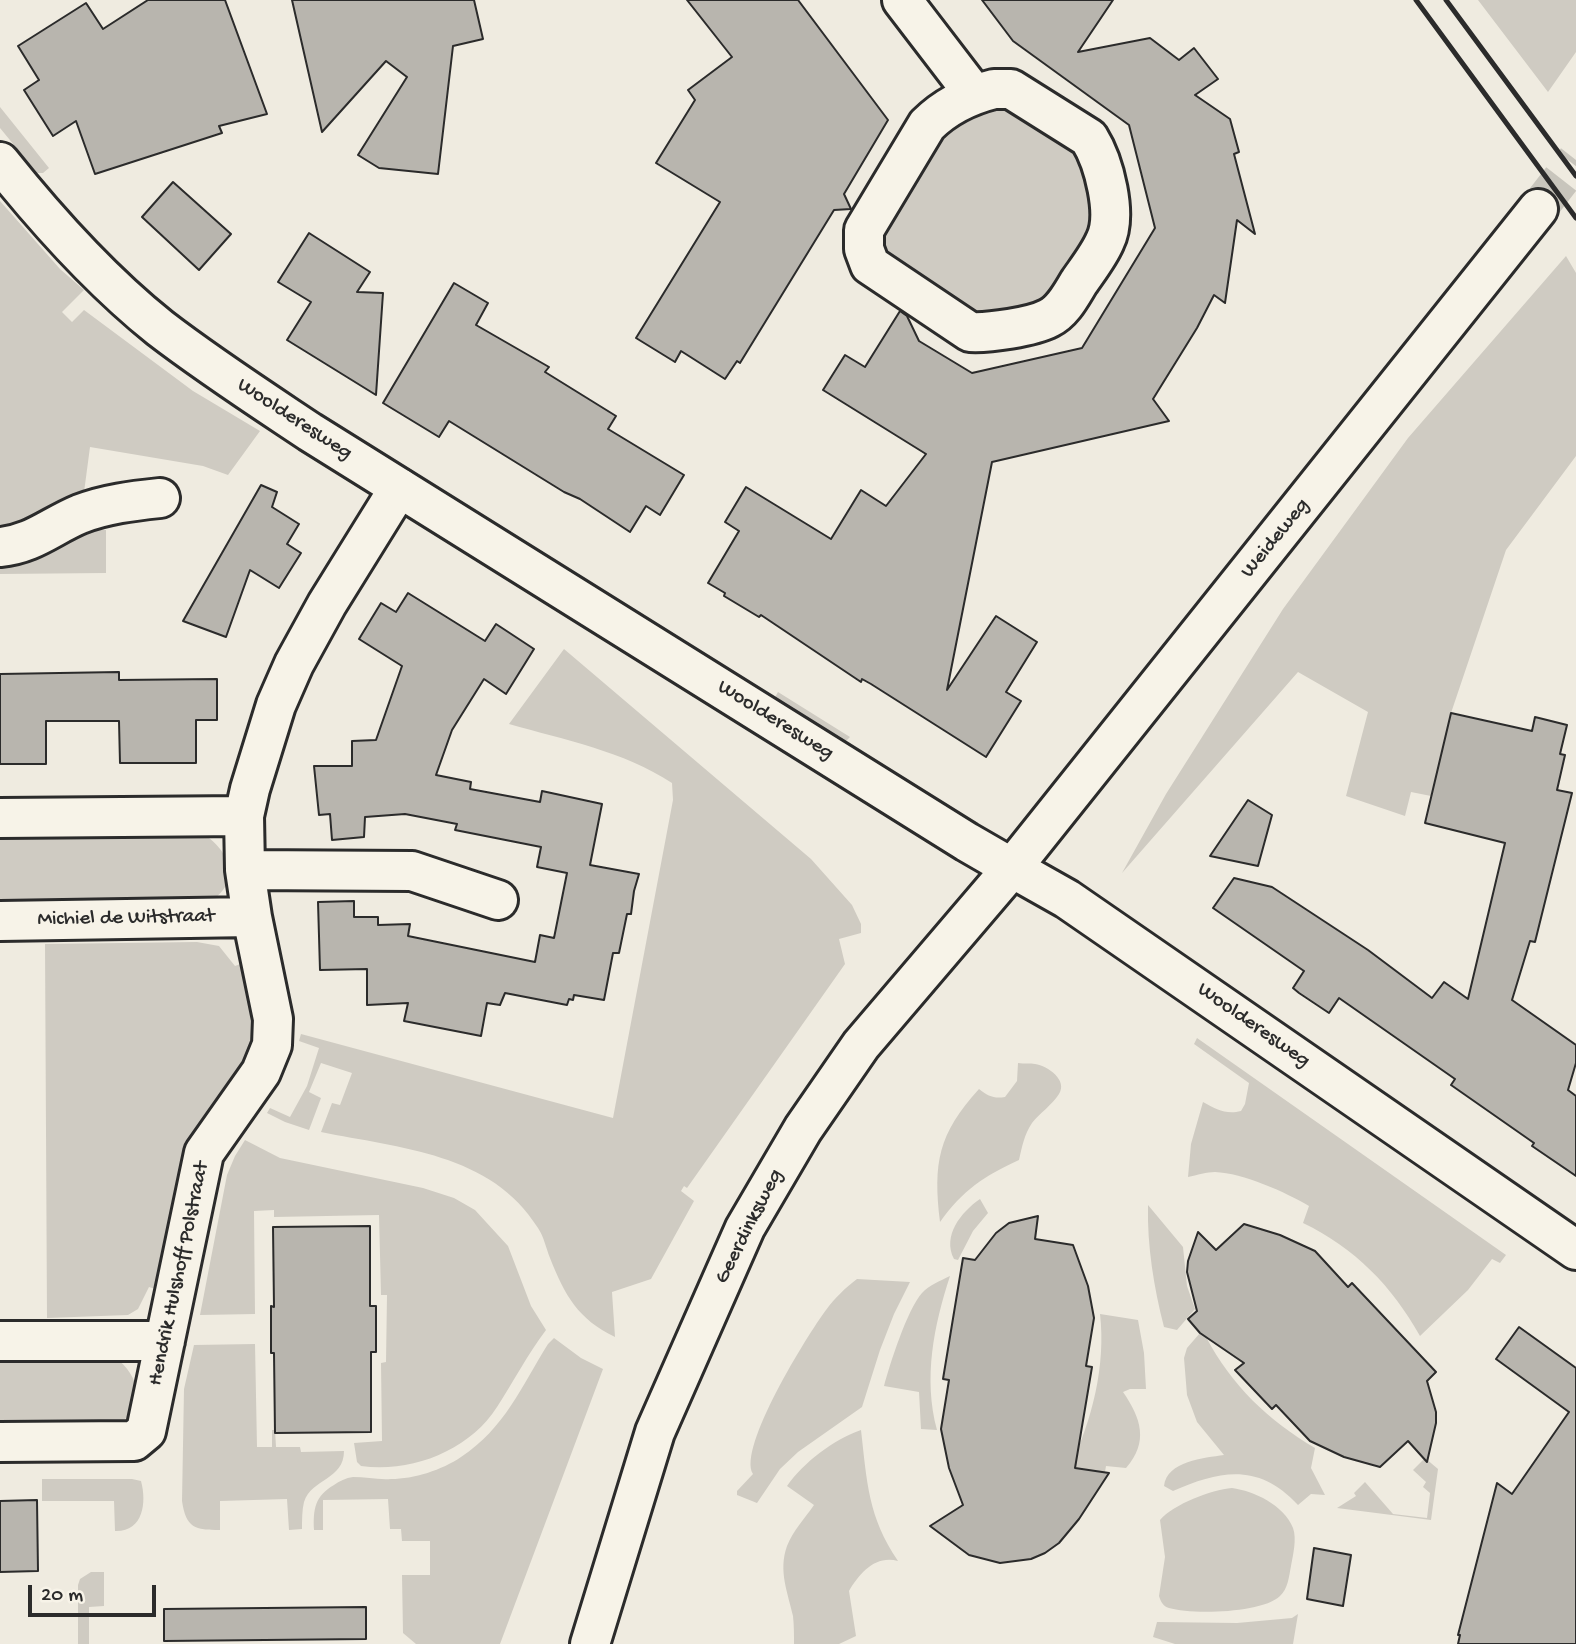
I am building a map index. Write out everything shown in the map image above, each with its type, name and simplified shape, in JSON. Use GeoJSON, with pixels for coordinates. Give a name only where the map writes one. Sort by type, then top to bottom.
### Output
{"type":"FeatureCollection","features":[{"type":"Feature","properties":{"kind":"street"},"geometry":{"type":"LineString","coordinates":[[902,0],[974,94]]}},
{"type":"Feature","properties":{"kind":"street"},"geometry":{"type":"LineString","coordinates":[[994,89],[1011,89],[1089,138],[1097,151],[1111,207],[1106,241],[1063,308],[1048,319],[983,332],[970,331],[870,265],[864,249],[864,230],[927,125],[974,94],[994,89]]}},
{"type":"Feature","properties":{"kind":"street","name":"Woolderesweg"},"geometry":{"type":"LineString","coordinates":[[0,162],[67,242],[113,287],[160,327],[248,391],[967,842],[1067,898],[1576,1250]]}},
{"type":"Feature","properties":{"kind":"street","name":"Weideweg"},"geometry":{"type":"LineString","coordinates":[[1012,868],[1538,209]]}},
{"type":"Feature","properties":{"kind":"street","name":"Hendrik Hulshoff Polstraat"},"geometry":{"type":"LineString","coordinates":[[0,1443],[134,1441],[146,1431],[204,1153],[261,1072],[272,1045],[273,1019],[251,917],[245,870],[244,816],[264,740],[294,664],[327,604],[399,488]]}},
{"type":"Feature","properties":{"kind":"street"},"geometry":{"type":"LineString","coordinates":[[0,547],[16,545],[44,534],[78,515],[117,503],[160,498]]}},
{"type":"Feature","properties":{"kind":"street"},"geometry":{"type":"LineString","coordinates":[[0,818],[244,816]]}},
{"type":"Feature","properties":{"kind":"street","name":"Geerdinksweg"},"geometry":{"type":"LineString","coordinates":[[590,1644],[655,1432],[745,1228],[803,1129],[861,1045],[1012,868]]}},
{"type":"Feature","properties":{"kind":"street"},"geometry":{"type":"LineString","coordinates":[[245,870],[412,871],[498,900]]}},
{"type":"Feature","properties":{"kind":"street","name":"Michiel de Witstraat"},"geometry":{"type":"LineString","coordinates":[[0,921],[251,917]]}},
{"type":"Feature","properties":{"kind":"street"},"geometry":{"type":"LineString","coordinates":[[0,1341],[166,1341]]}},
{"type":"Feature","properties":{"kind":"shaded area"},"geometry":{"type":"Polygon","coordinates":[[[1478,0],[1576,0],[1576,52],[1548,92],[1478,0]]]}},
{"type":"Feature","properties":{"kind":"shaded area"},"geometry":{"type":"Polygon","coordinates":[[[1005,106],[1075,154],[1089,179],[1095,225],[1063,278],[1048,296],[1026,307],[976,314],[883,250],[881,236],[932,151],[977,112],[1005,106]]]}},
{"type":"Feature","properties":{"kind":"shaded area"},"geometry":{"type":"Polygon","coordinates":[[[0,107],[49,168],[43,173],[37,173],[0,128],[0,107]]]}},
{"type":"Feature","properties":{"kind":"shaded area"},"geometry":{"type":"Polygon","coordinates":[[[0,201],[60,269],[84,290],[62,312],[72,322],[84,310],[193,391],[260,431],[228,475],[203,466],[90,447],[79,530],[106,530],[106,573],[0,574],[0,201]]]}},
{"type":"Feature","properties":{"kind":"shaded area"},"geometry":{"type":"Polygon","coordinates":[[[1566,256],[1576,273],[1576,456],[1506,550],[1451,713],[1431,796],[1411,792],[1405,816],[1346,796],[1368,712],[1298,672],[1122,873],[1166,794],[1283,609],[1408,438],[1566,256]]]}},
{"type":"Feature","properties":{"kind":"shaded area"},"geometry":{"type":"Polygon","coordinates":[[[564,649],[811,859],[852,905],[861,924],[861,933],[839,939],[845,964],[687,1188],[684,1186],[681,1191],[694,1201],[651,1279],[612,1292],[615,1337],[591,1322],[574,1305],[561,1284],[538,1228],[519,1203],[496,1184],[470,1169],[442,1158],[321,1132],[332,1103],[340,1105],[352,1073],[321,1063],[309,1092],[321,1098],[309,1130],[267,1113],[270,1108],[290,1117],[307,1086],[319,1048],[299,1041],[301,1034],[613,1118],[673,800],[672,783],[614,754],[509,724],[564,649]]]}},
{"type":"Feature","properties":{"kind":"shaded area"},"geometry":{"type":"Polygon","coordinates":[[[778,692],[850,737],[843,744],[773,701],[778,692]]]}},
{"type":"Feature","properties":{"kind":"shaded area"},"geometry":{"type":"Polygon","coordinates":[[[0,833],[203,834],[216,844],[226,858],[229,874],[223,890],[211,901],[0,907],[0,833]]]}},
{"type":"Feature","properties":{"kind":"shaded area"},"geometry":{"type":"Polygon","coordinates":[[[197,942],[219,946],[235,966],[243,963],[255,1022],[251,1042],[159,1290],[149,1287],[138,1309],[128,1315],[47,1318],[45,944],[197,942]]]}},
{"type":"Feature","properties":{"kind":"shaded area"},"geometry":{"type":"Polygon","coordinates":[[[1197,1038],[1506,1255],[1500,1263],[1492,1259],[1468,1290],[1420,1336],[1397,1301],[1371,1270],[1339,1244],[1303,1223],[1309,1206],[1276,1189],[1226,1173],[1205,1173],[1188,1177],[1191,1144],[1203,1102],[1226,1112],[1241,1111],[1249,1083],[1194,1044],[1197,1038]]]}},
{"type":"Feature","properties":{"kind":"shaded area"},"geometry":{"type":"Polygon","coordinates":[[[1018,1063],[1035,1064],[1055,1074],[1061,1084],[1059,1094],[1029,1128],[1019,1160],[975,1185],[940,1222],[938,1166],[947,1135],[965,1105],[979,1089],[991,1096],[1005,1097],[1017,1081],[1018,1063]]]}},
{"type":"Feature","properties":{"kind":"shaded area"},"geometry":{"type":"Polygon","coordinates":[[[245,1140],[280,1158],[423,1188],[454,1198],[475,1210],[508,1246],[531,1306],[546,1330],[497,1407],[471,1436],[437,1456],[419,1462],[380,1467],[361,1466],[357,1462],[354,1443],[382,1441],[381,1363],[386,1362],[387,1295],[381,1295],[379,1215],[274,1217],[274,1210],[254,1211],[255,1314],[200,1315],[227,1175],[245,1140]]]}},
{"type":"Feature","properties":{"kind":"shaded area"},"geometry":{"type":"Polygon","coordinates":[[[980,1199],[988,1213],[973,1231],[958,1260],[954,1259],[950,1242],[955,1225],[980,1199]]]}},
{"type":"Feature","properties":{"kind":"shaded area"},"geometry":{"type":"Polygon","coordinates":[[[1148,1205],[1183,1247],[1187,1286],[1195,1309],[1177,1330],[1164,1327],[1160,1312],[1150,1251],[1148,1205]]]}},
{"type":"Feature","properties":{"kind":"shaded area"},"geometry":{"type":"Polygon","coordinates":[[[950,1276],[939,1313],[932,1352],[931,1391],[937,1430],[921,1429],[919,1392],[884,1386],[916,1301],[928,1288],[950,1276]]]}},
{"type":"Feature","properties":{"kind":"shaded area"},"geometry":{"type":"Polygon","coordinates":[[[857,1279],[910,1282],[880,1350],[862,1407],[798,1452],[780,1469],[757,1503],[737,1495],[737,1491],[753,1474],[751,1460],[755,1441],[777,1391],[826,1310],[840,1293],[857,1279]]]}},
{"type":"Feature","properties":{"kind":"shaded area"},"geometry":{"type":"Polygon","coordinates":[[[1100,1314],[1138,1320],[1144,1353],[1146,1389],[1123,1392],[1138,1421],[1138,1449],[1126,1468],[1106,1466],[1105,1472],[1070,1467],[1085,1431],[1096,1392],[1101,1353],[1100,1314]]]}},
{"type":"Feature","properties":{"kind":"shaded area"},"geometry":{"type":"Polygon","coordinates":[[[1200,1333],[1206,1337],[1227,1371],[1253,1400],[1282,1426],[1315,1448],[1311,1468],[1325,1495],[1311,1494],[1298,1505],[1269,1482],[1239,1474],[1207,1478],[1173,1491],[1164,1486],[1172,1471],[1179,1466],[1224,1455],[1197,1422],[1187,1395],[1184,1358],[1187,1348],[1200,1333]]]}},
{"type":"Feature","properties":{"kind":"shaded area"},"geometry":{"type":"Polygon","coordinates":[[[554,1338],[581,1358],[603,1369],[500,1644],[416,1644],[403,1633],[402,1575],[430,1575],[430,1541],[402,1541],[401,1529],[390,1529],[388,1499],[323,1500],[323,1530],[314,1530],[316,1504],[328,1489],[345,1479],[409,1477],[437,1470],[461,1457],[476,1446],[501,1420],[554,1338]]]}},
{"type":"Feature","properties":{"kind":"shaded area"},"geometry":{"type":"Polygon","coordinates":[[[255,1344],[257,1447],[272,1447],[272,1430],[275,1430],[276,1447],[300,1447],[301,1452],[344,1451],[343,1461],[333,1474],[308,1494],[303,1505],[302,1529],[289,1530],[287,1499],[220,1501],[220,1530],[198,1528],[186,1517],[182,1501],[184,1389],[194,1345],[255,1344]]]}},
{"type":"Feature","properties":{"kind":"shaded area"},"geometry":{"type":"Polygon","coordinates":[[[0,1354],[115,1357],[130,1373],[134,1382],[136,1399],[133,1408],[119,1425],[0,1433],[0,1354]]]}},
{"type":"Feature","properties":{"kind":"shaded area"},"geometry":{"type":"Polygon","coordinates":[[[861,1430],[870,1498],[880,1529],[898,1561],[875,1563],[863,1572],[849,1591],[856,1636],[839,1644],[794,1644],[793,1616],[784,1573],[784,1555],[792,1535],[814,1505],[787,1486],[820,1453],[861,1430]]]}},
{"type":"Feature","properties":{"kind":"shaded area"},"geometry":{"type":"Polygon","coordinates":[[[1425,1458],[1438,1469],[1431,1520],[1337,1508],[1356,1496],[1354,1493],[1365,1482],[1393,1514],[1427,1518],[1430,1493],[1423,1487],[1426,1482],[1413,1470],[1425,1458]]]}},
{"type":"Feature","properties":{"kind":"shaded area"},"geometry":{"type":"Polygon","coordinates":[[[42,1479],[141,1481],[141,1515],[132,1527],[115,1531],[114,1501],[42,1501],[42,1479]]]}},
{"type":"Feature","properties":{"kind":"shaded area"},"geometry":{"type":"Polygon","coordinates":[[[1232,1488],[1267,1500],[1289,1520],[1295,1537],[1285,1590],[1271,1602],[1243,1609],[1194,1611],[1167,1607],[1162,1604],[1159,1596],[1165,1557],[1160,1520],[1193,1499],[1232,1488]]]}},
{"type":"Feature","properties":{"kind":"shaded area"},"geometry":{"type":"Polygon","coordinates":[[[91,1572],[104,1572],[104,1606],[89,1607],[89,1644],[78,1644],[78,1585],[80,1579],[91,1572]]]}},
{"type":"Feature","properties":{"kind":"shaded area"},"geometry":{"type":"Polygon","coordinates":[[[1298,1614],[1293,1644],[1175,1644],[1153,1637],[1157,1622],[1237,1623],[1292,1618],[1298,1614]]]}},
{"type":"Feature","properties":{"kind":"building"},"geometry":{"type":"Polygon","coordinates":[[[148,0],[225,0],[267,114],[219,126],[222,133],[95,174],[76,121],[53,136],[24,90],[39,80],[18,46],[86,3],[103,29],[148,0]]]}},
{"type":"Feature","properties":{"kind":"building"},"geometry":{"type":"Polygon","coordinates":[[[292,0],[474,0],[483,39],[453,46],[438,174],[379,168],[358,155],[407,77],[386,61],[322,132],[292,0]]]}},
{"type":"Feature","properties":{"kind":"building"},"geometry":{"type":"Polygon","coordinates":[[[687,0],[798,0],[888,120],[844,194],[851,209],[834,210],[740,363],[737,361],[725,379],[681,351],[675,362],[636,338],[720,202],[656,163],[695,100],[688,90],[732,57],[687,0]]]}},
{"type":"Feature","properties":{"kind":"building"},"geometry":{"type":"Polygon","coordinates":[[[982,0],[1113,0],[1078,52],[1150,38],[1179,60],[1194,48],[1218,79],[1195,95],[1230,119],[1239,152],[1234,154],[1255,234],[1237,220],[1225,303],[1214,295],[1153,399],[1169,421],[992,462],[947,690],[996,616],[1037,642],[1006,692],[1021,701],[986,757],[871,684],[862,679],[861,682],[761,615],[759,617],[724,596],[725,593],[708,583],[739,531],[725,522],[746,487],[831,539],[861,490],[886,506],[926,454],[823,390],[845,355],[865,367],[900,311],[907,316],[919,341],[972,373],[1082,348],[1155,228],[1129,125],[1013,41],[982,0]]]}},
{"type":"Feature","properties":{"kind":"building"},"geometry":{"type":"Polygon","coordinates":[[[173,182],[231,234],[199,270],[142,217],[173,182]]]}},
{"type":"Feature","properties":{"kind":"building"},"geometry":{"type":"Polygon","coordinates":[[[309,233],[370,272],[357,292],[383,293],[376,395],[287,340],[311,302],[278,282],[309,233]]]}},
{"type":"Feature","properties":{"kind":"building"},"geometry":{"type":"Polygon","coordinates":[[[454,283],[488,303],[476,325],[549,367],[545,372],[616,416],[608,429],[684,475],[660,515],[646,506],[630,532],[449,421],[439,437],[383,403],[454,283]]]}},
{"type":"Feature","properties":{"kind":"building"},"geometry":{"type":"Polygon","coordinates":[[[261,485],[277,492],[272,507],[299,524],[287,544],[301,553],[279,588],[250,570],[226,637],[183,621],[261,485]]]}},
{"type":"Feature","properties":{"kind":"building"},"geometry":{"type":"Polygon","coordinates":[[[408,593],[485,641],[496,624],[534,649],[506,694],[484,679],[452,730],[436,775],[471,782],[470,789],[540,802],[542,791],[602,804],[590,865],[639,874],[619,953],[613,953],[604,1000],[574,995],[567,1005],[505,993],[500,1005],[487,1003],[481,1036],[404,1021],[408,1003],[367,1005],[367,969],[320,970],[318,902],[354,901],[354,917],[378,917],[378,925],[410,924],[408,936],[535,962],[540,935],[554,938],[567,873],[537,867],[541,847],[455,830],[457,824],[405,814],[365,817],[364,837],[332,840],[330,814],[319,815],[314,766],[352,766],[352,741],[376,740],[402,666],[359,639],[381,603],[396,612],[408,593]]]}},
{"type":"Feature","properties":{"kind":"building"},"geometry":{"type":"Polygon","coordinates":[[[119,672],[119,680],[217,679],[217,720],[196,720],[196,763],[120,763],[119,721],[46,721],[46,764],[0,764],[0,674],[119,672]]]}},
{"type":"Feature","properties":{"kind":"building"},"geometry":{"type":"Polygon","coordinates":[[[1451,713],[1532,731],[1535,717],[1567,725],[1560,754],[1565,755],[1557,790],[1572,793],[1535,942],[1530,941],[1512,1000],[1576,1045],[1576,1063],[1568,1090],[1576,1096],[1576,1176],[1451,1085],[1455,1079],[1339,998],[1329,1013],[1299,993],[1293,988],[1304,971],[1213,908],[1234,878],[1272,887],[1368,950],[1432,998],[1444,982],[1468,999],[1505,843],[1425,823],[1451,713]]]}},
{"type":"Feature","properties":{"kind":"building"},"geometry":{"type":"Polygon","coordinates":[[[1248,800],[1272,815],[1258,866],[1210,856],[1248,800]]]}},
{"type":"Feature","properties":{"kind":"building"},"geometry":{"type":"Polygon","coordinates":[[[1038,1216],[1035,1239],[1073,1245],[1088,1286],[1094,1318],[1086,1366],[1092,1367],[1075,1468],[1109,1473],[1079,1519],[1059,1543],[1031,1559],[1000,1563],[969,1555],[930,1526],[963,1505],[949,1468],[941,1429],[949,1380],[943,1379],[963,1258],[975,1260],[996,1233],[1009,1223],[1038,1216]]]}},
{"type":"Feature","properties":{"kind":"building"},"geometry":{"type":"Polygon","coordinates":[[[1244,1224],[1280,1235],[1315,1251],[1348,1287],[1352,1283],[1436,1372],[1427,1381],[1436,1412],[1436,1423],[1427,1462],[1408,1441],[1380,1467],[1344,1457],[1310,1441],[1276,1405],[1272,1409],[1235,1370],[1244,1363],[1200,1333],[1188,1319],[1197,1311],[1187,1272],[1198,1232],[1216,1250],[1244,1224]]]}},
{"type":"Feature","properties":{"kind":"building"},"geometry":{"type":"Polygon","coordinates":[[[370,1226],[370,1306],[376,1306],[376,1352],[371,1352],[371,1432],[275,1433],[274,1353],[271,1353],[271,1306],[274,1307],[273,1227],[370,1226]]]}},
{"type":"Feature","properties":{"kind":"building"},"geometry":{"type":"Polygon","coordinates":[[[1519,1327],[1576,1368],[1576,1644],[1458,1644],[1458,1635],[1497,1483],[1512,1494],[1569,1412],[1496,1359],[1519,1327]]]}},
{"type":"Feature","properties":{"kind":"building"},"geometry":{"type":"Polygon","coordinates":[[[37,1500],[38,1571],[0,1572],[0,1501],[37,1500]]]}},
{"type":"Feature","properties":{"kind":"building"},"geometry":{"type":"Polygon","coordinates":[[[1314,1548],[1351,1555],[1343,1606],[1307,1599],[1314,1548]]]}},
{"type":"Feature","properties":{"kind":"building"},"geometry":{"type":"Polygon","coordinates":[[[366,1607],[366,1639],[164,1641],[164,1609],[366,1607]]]}},
{"type":"Feature","properties":{"kind":"tunnel"},"geometry":{"type":"LineString","coordinates":[[1538,209],[1576,160]]}},
{"type":"Feature","properties":{"kind":"railway"},"geometry":{"type":"LineString","coordinates":[[1416,0],[1576,218]]}},
{"type":"Feature","properties":{"kind":"railway"},"geometry":{"type":"LineString","coordinates":[[1446,0],[1576,176]]}}]}
